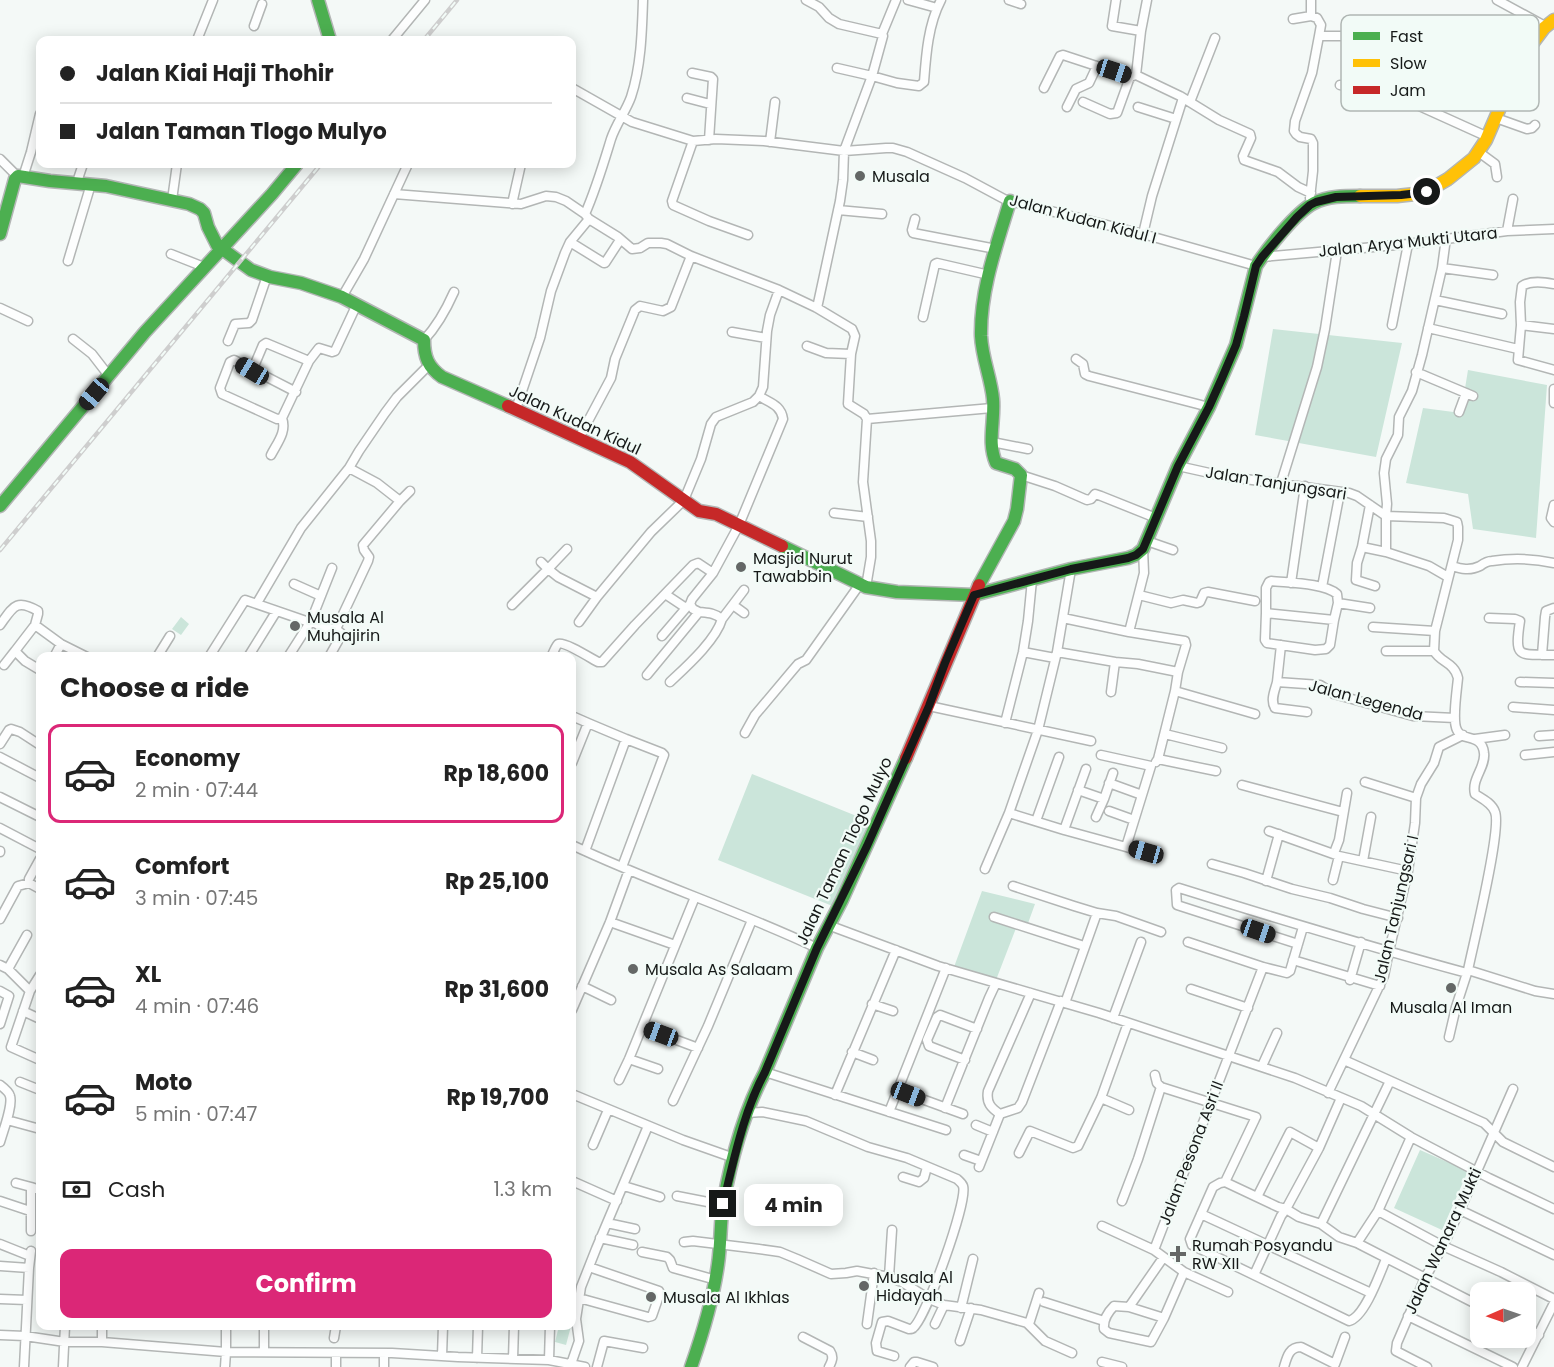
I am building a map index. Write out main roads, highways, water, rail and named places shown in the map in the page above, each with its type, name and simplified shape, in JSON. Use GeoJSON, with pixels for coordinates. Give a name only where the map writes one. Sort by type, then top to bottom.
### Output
{"type":"FeatureCollection","features":[{"type":"Feature","properties":{"kind":"railway"},"geometry":{"type":"LineString","coordinates":[[427,36],[457,0]]}},
{"type":"Feature","properties":{"kind":"railway"},"geometry":{"type":"LineString","coordinates":[[0,550],[318,168]]}},
{"type":"Feature","properties":{"kind":"place","name":"Musala"},"geometry":{"type":"Point","coordinates":[860,176]}},
{"type":"Feature","properties":{"kind":"place","name":"Masjid Nurut Tawabbin"},"geometry":{"type":"Point","coordinates":[741,567]}},
{"type":"Feature","properties":{"kind":"place","name":"Musala Al Muhajirin"},"geometry":{"type":"Point","coordinates":[295,626]}},
{"type":"Feature","properties":{"kind":"place","name":"Musala As Salaam"},"geometry":{"type":"Point","coordinates":[633,969]}},
{"type":"Feature","properties":{"kind":"place","name":"Musala Al Iman"},"geometry":{"type":"Point","coordinates":[1451,988]}},
{"type":"Feature","properties":{"kind":"place","name":"Rumah Posyandu RW XII"},"geometry":{"type":"Point","coordinates":[1178,1254]}},
{"type":"Feature","properties":{"kind":"place","name":"Musala Al Hidayah"},"geometry":{"type":"Point","coordinates":[864,1286]}},
{"type":"Feature","properties":{"kind":"place","name":"Musala Al Ikhlas"},"geometry":{"type":"Point","coordinates":[651,1297]}}]}
